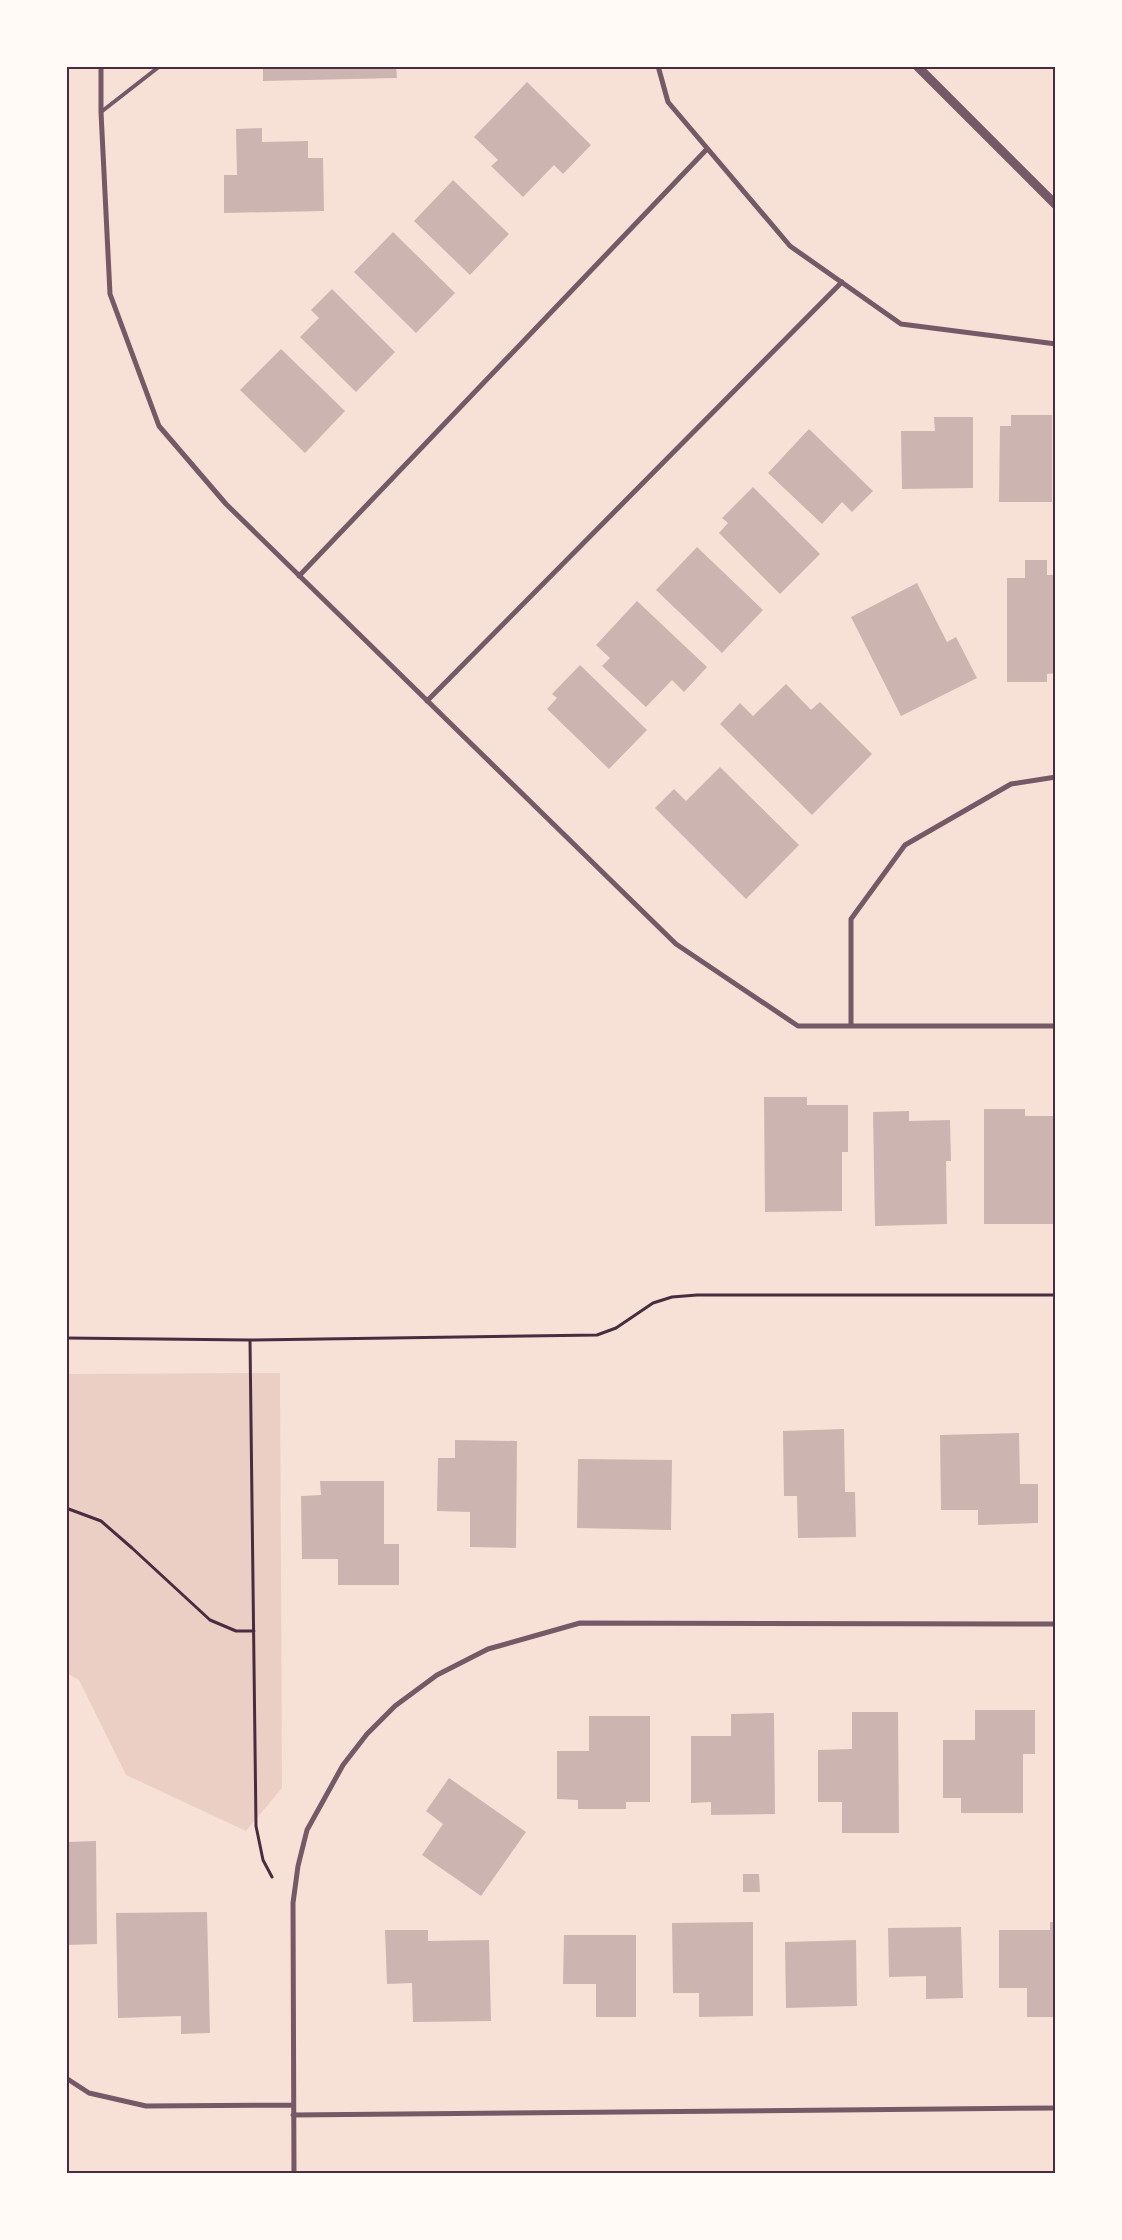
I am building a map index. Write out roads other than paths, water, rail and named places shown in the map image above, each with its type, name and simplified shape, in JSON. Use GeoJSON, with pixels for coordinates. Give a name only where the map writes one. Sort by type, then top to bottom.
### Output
{"type":"FeatureCollection","features":[{"type":"Feature","properties":{"kind":"street"},"geometry":{"type":"LineString","coordinates":[[101,66],[100,112],[110,294],[159,426],[226,504],[676,944],[798,1026],[1056,1026]]}},
{"type":"Feature","properties":{"kind":"street"},"geometry":{"type":"LineString","coordinates":[[658,66],[668,102],[790,246],[901,324],[1056,344]]}},
{"type":"Feature","properties":{"kind":"street"},"geometry":{"type":"LineString","coordinates":[[917,66],[1056,205]]}},
{"type":"Feature","properties":{"kind":"street"},"geometry":{"type":"LineString","coordinates":[[299,576],[707,149]]}},
{"type":"Feature","properties":{"kind":"street"},"geometry":{"type":"LineString","coordinates":[[427,701],[842,282]]}},
{"type":"Feature","properties":{"kind":"street"},"geometry":{"type":"LineString","coordinates":[[852,1026],[852,919],[905,845],[1011,784],[1056,778]]}},
{"type":"Feature","properties":{"kind":"street"},"geometry":{"type":"LineString","coordinates":[[294,2174],[293,1903],[298,1866],[307,1830],[343,1765],[367,1734],[395,1706],[438,1675],[488,1649],[580,1623],[1056,1624]]}},
{"type":"Feature","properties":{"kind":"street"},"geometry":{"type":"LineString","coordinates":[[66,2078],[89,2093],[146,2106],[293,2105]]}},
{"type":"Feature","properties":{"kind":"street"},"geometry":{"type":"LineString","coordinates":[[293,2115],[1056,2108]]}},
{"type":"Feature","properties":{"kind":"lane"},"geometry":{"type":"LineString","coordinates":[[100,112],[160,66]]}}]}
